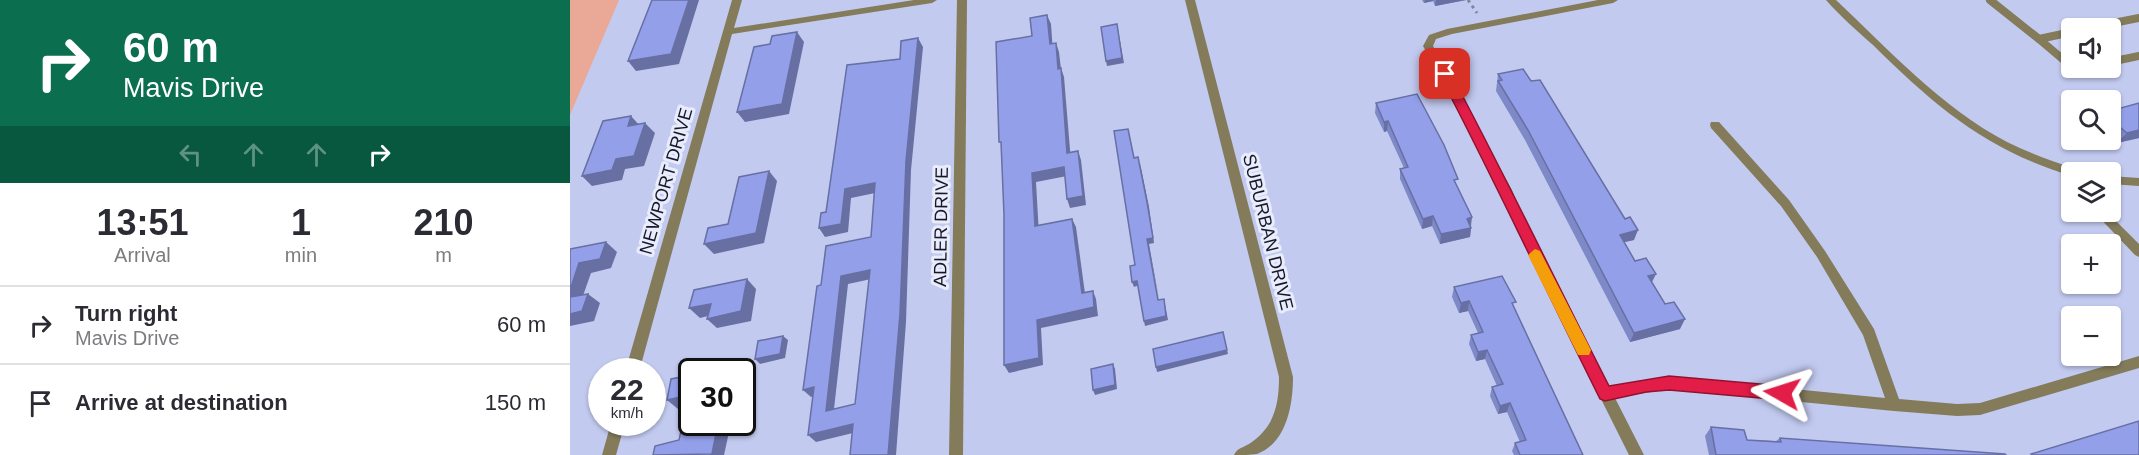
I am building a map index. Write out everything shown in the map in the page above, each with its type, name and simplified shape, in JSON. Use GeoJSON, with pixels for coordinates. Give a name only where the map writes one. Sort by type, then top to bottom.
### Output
{"type":"FeatureCollection","features":[{"type":"Feature","properties":{"kind":"street","name":"NEWPORT DRIVE"},"geometry":{"type":"LineString","coordinates":[[636,358],[737,0]]}},
{"type":"Feature","properties":{"kind":"street"},"geometry":{"type":"LineString","coordinates":[[728,32],[932,0]]}},
{"type":"Feature","properties":{"kind":"street","name":"ADLER DRIVE"},"geometry":{"type":"LineString","coordinates":[[956,455],[962,0]]}},
{"type":"Feature","properties":{"kind":"street","name":"SUBURBAN DRIVE"},"geometry":{"type":"LineString","coordinates":[[1190,0],[1286,377],[1287,398],[1277,428],[1267,440],[1241,455]]}},
{"type":"Feature","properties":{"kind":"street"},"geometry":{"type":"LineString","coordinates":[[1613,0],[1450,31],[1432,37],[1429,41],[1429,51],[1445,74],[1506,190],[1522,229],[1637,455]]}},
{"type":"Feature","properties":{"kind":"street"},"geometry":{"type":"LineString","coordinates":[[1831,0],[1961,120],[2022,156],[2061,168]]}},
{"type":"Feature","properties":{"kind":"street"},"geometry":{"type":"LineString","coordinates":[[1715,125],[1785,203],[1821,254],[1869,333],[1894,405]]}},
{"type":"Feature","properties":{"kind":"street"},"geometry":{"type":"LineString","coordinates":[[2121,181],[2139,182]]}},
{"type":"Feature","properties":{"kind":"street"},"geometry":{"type":"LineString","coordinates":[[2110,222],[2139,252]]}},
{"type":"Feature","properties":{"kind":"street"},"geometry":{"type":"LineString","coordinates":[[1605,394],[1646,385],[1669,383],[1894,405],[1957,410],[1980,409],[2139,362]]}},
{"type":"Feature","properties":{"kind":"street"},"geometry":{"type":"LineString","coordinates":[[609,455],[614,436]]}},
{"type":"Feature","properties":{"kind":"lane"},"geometry":{"type":"LineString","coordinates":[[1990,0],[2061,58]]}},
{"type":"Feature","properties":{"kind":"lane"},"geometry":{"type":"LineString","coordinates":[[2121,22],[2139,18]]}},
{"type":"Feature","properties":{"kind":"lane"},"geometry":{"type":"LineString","coordinates":[[2038,39],[2061,34]]}},
{"type":"Feature","properties":{"kind":"lane"},"geometry":{"type":"LineString","coordinates":[[2121,60],[2139,56]]}},
{"type":"Feature","properties":{"kind":"path"},"geometry":{"type":"LineString","coordinates":[[1468,0],[1478,15]]}},
{"type":"Feature","properties":{"kind":"shaded area"},"geometry":{"type":"Polygon","coordinates":[[[570,0],[619,0],[570,115],[570,0]]]}},
{"type":"Feature","properties":{"kind":"building"},"geometry":{"type":"Polygon","coordinates":[[[652,0],[689,0],[671,54],[628,61],[652,0]]]}},
{"type":"Feature","properties":{"kind":"building"},"geometry":{"type":"Polygon","coordinates":[[[1047,15],[1050,44],[1056,43],[1058,69],[1061,68],[1067,153],[1078,151],[1083,196],[1067,199],[1064,167],[1032,173],[1035,226],[1072,219],[1082,293],[1093,291],[1094,307],[1037,320],[1039,358],[1004,365],[1004,215],[996,42],[1032,36],[1030,18],[1047,15]]]}},
{"type":"Feature","properties":{"kind":"building"},"geometry":{"type":"Polygon","coordinates":[[[1117,24],[1122,58],[1106,61],[1101,27],[1117,24]]]}},
{"type":"Feature","properties":{"kind":"building"},"geometry":{"type":"Polygon","coordinates":[[[797,32],[782,104],[737,112],[754,47],[770,44],[772,36],[797,32]]]}},
{"type":"Feature","properties":{"kind":"building"},"geometry":{"type":"Polygon","coordinates":[[[918,38],[906,161],[900,314],[888,455],[850,455],[853,424],[808,435],[814,387],[803,390],[817,286],[821,285],[826,246],[871,237],[875,183],[845,189],[841,224],[819,228],[821,213],[826,212],[847,65],[900,59],[901,41],[918,38]],[[870,270],[841,276],[826,411],[855,404],[870,270]]]}},
{"type":"Feature","properties":{"kind":"building"},"geometry":{"type":"Polygon","coordinates":[[[1523,69],[1531,81],[1540,80],[1625,219],[1630,217],[1638,230],[1620,235],[1635,261],[1646,258],[1656,274],[1648,276],[1665,304],[1674,302],[1685,319],[1634,333],[1528,130],[1498,81],[1502,80],[1498,74],[1523,69]]]}},
{"type":"Feature","properties":{"kind":"building"},"geometry":{"type":"Polygon","coordinates":[[[1417,94],[1444,145],[1458,179],[1454,180],[1472,217],[1467,219],[1471,228],[1441,234],[1433,216],[1423,219],[1400,169],[1408,167],[1388,121],[1384,122],[1376,103],[1417,94]]]}},
{"type":"Feature","properties":{"kind":"building"},"geometry":{"type":"Polygon","coordinates":[[[2139,103],[2139,130],[2127,133],[2121,128],[2121,108],[2139,103]]]}},
{"type":"Feature","properties":{"kind":"building"},"geometry":{"type":"Polygon","coordinates":[[[631,116],[628,126],[645,123],[634,156],[616,159],[612,170],[582,176],[603,121],[631,116]]]}},
{"type":"Feature","properties":{"kind":"building"},"geometry":{"type":"Polygon","coordinates":[[[1128,129],[1134,158],[1138,157],[1147,202],[1153,238],[1147,239],[1158,300],[1164,299],[1166,316],[1144,321],[1137,281],[1132,282],[1130,266],[1135,265],[1114,131],[1128,129]]]}},
{"type":"Feature","properties":{"kind":"building"},"geometry":{"type":"Polygon","coordinates":[[[769,171],[756,233],[704,244],[708,228],[728,224],[739,177],[769,171]]]}},
{"type":"Feature","properties":{"kind":"building"},"geometry":{"type":"Polygon","coordinates":[[[606,242],[600,259],[579,263],[570,290],[570,249],[606,242]]]}},
{"type":"Feature","properties":{"kind":"building"},"geometry":{"type":"Polygon","coordinates":[[[1502,276],[1516,302],[1512,303],[1583,455],[1520,455],[1515,443],[1526,440],[1510,403],[1500,406],[1492,387],[1503,384],[1487,350],[1478,352],[1471,335],[1483,332],[1469,301],[1461,303],[1454,287],[1502,276]]]}},
{"type":"Feature","properties":{"kind":"building"},"geometry":{"type":"Polygon","coordinates":[[[747,279],[741,311],[707,319],[711,304],[689,308],[694,290],[747,279]]]}},
{"type":"Feature","properties":{"kind":"building"},"geometry":{"type":"Polygon","coordinates":[[[588,294],[582,311],[570,314],[570,297],[588,294]]]}},
{"type":"Feature","properties":{"kind":"building"},"geometry":{"type":"Polygon","coordinates":[[[1223,332],[1227,350],[1156,367],[1153,349],[1223,332]]]}},
{"type":"Feature","properties":{"kind":"building"},"geometry":{"type":"Polygon","coordinates":[[[783,336],[780,354],[756,359],[758,341],[783,336]]]}},
{"type":"Feature","properties":{"kind":"building"},"geometry":{"type":"Polygon","coordinates":[[[1113,364],[1115,385],[1093,390],[1091,369],[1113,364]]]}},
{"type":"Feature","properties":{"kind":"building"},"geometry":{"type":"Polygon","coordinates":[[[678,378],[678,398],[667,400],[671,379],[678,378]]]}},
{"type":"Feature","properties":{"kind":"building"},"geometry":{"type":"Polygon","coordinates":[[[2139,421],[2139,455],[2031,454],[2139,421]]]}},
{"type":"Feature","properties":{"kind":"building"},"geometry":{"type":"Polygon","coordinates":[[[1711,427],[1744,430],[1747,440],[1781,442],[1780,438],[2006,455],[1716,455],[1711,427]]]}},
{"type":"Feature","properties":{"kind":"building"},"geometry":{"type":"Polygon","coordinates":[[[680,436],[715,436],[712,454],[653,455],[655,446],[679,440],[680,436]]]}},
{"type":"Feature","properties":{"kind":"slow traffic"},"geometry":{"type":"LineString","coordinates":[[1535,255],[1583,350]]}},
{"type":"Feature","properties":{"kind":"route"},"geometry":{"type":"LineString","coordinates":[[1445,74],[1506,190],[1522,229],[1605,394],[1646,385],[1669,383],[1782,393]]}}]}
